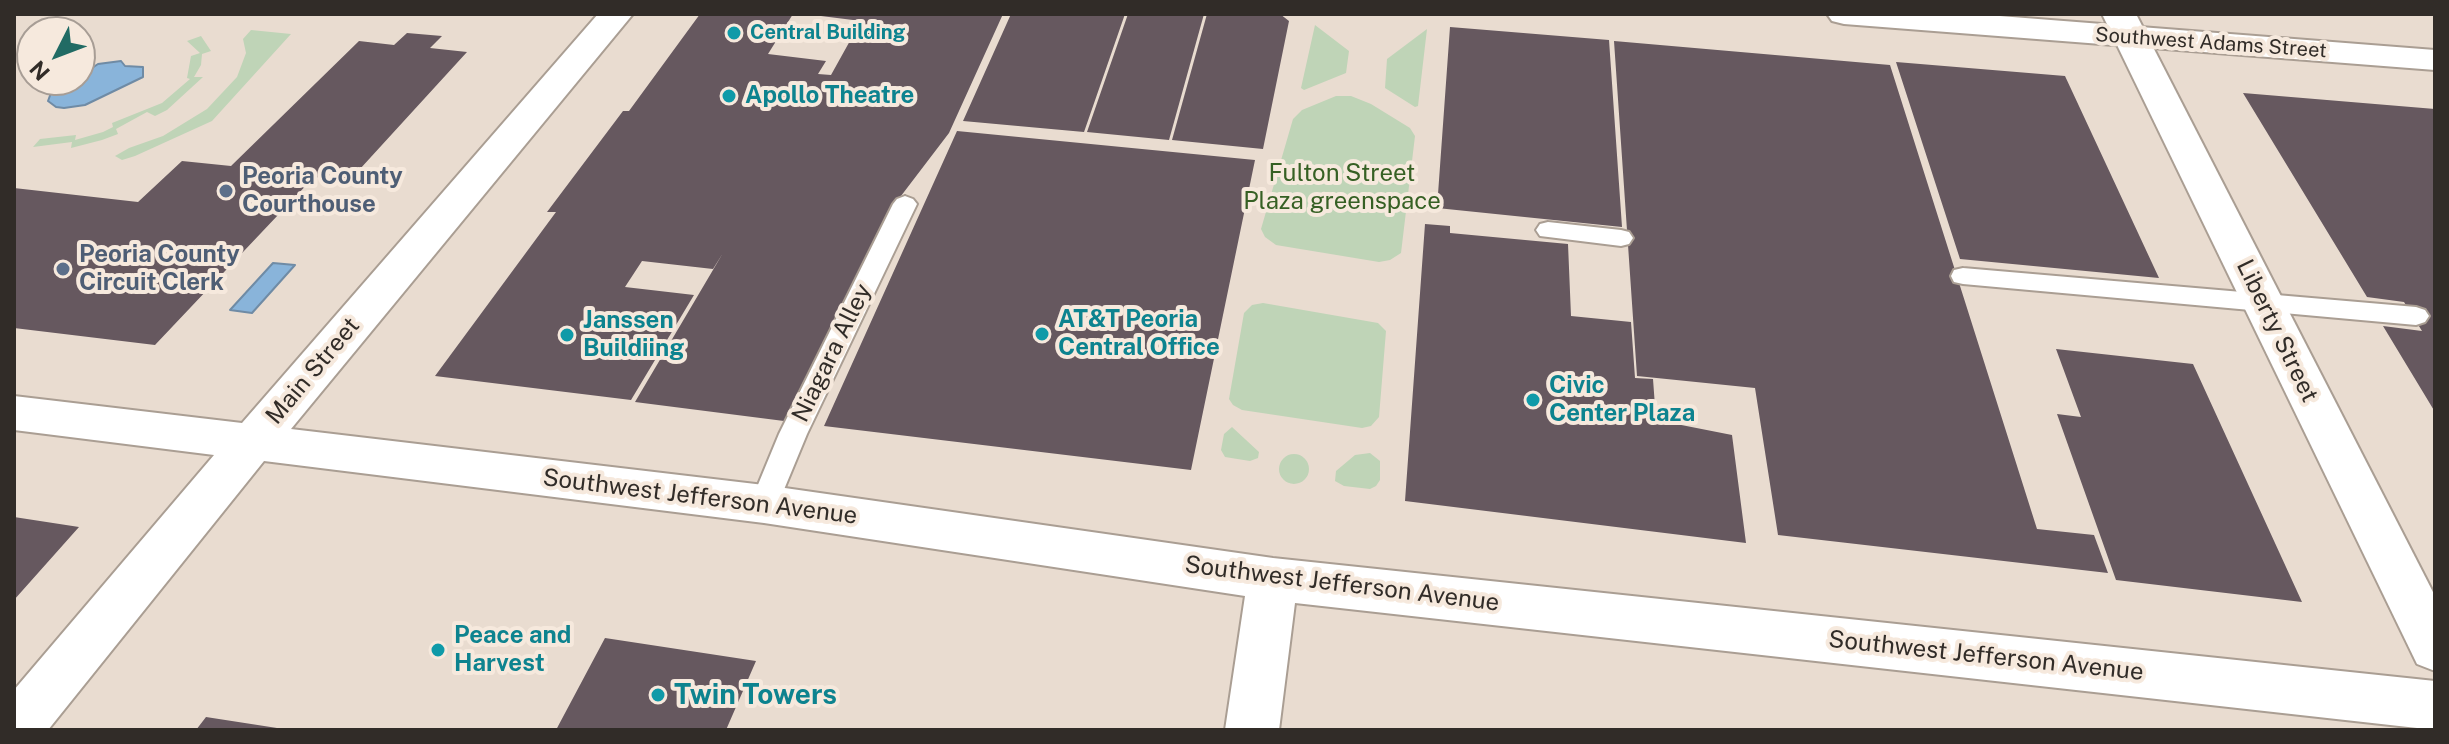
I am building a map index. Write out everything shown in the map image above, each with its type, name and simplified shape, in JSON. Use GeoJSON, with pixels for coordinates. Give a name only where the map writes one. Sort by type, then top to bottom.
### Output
{"type":"FeatureCollection","features":[{"type":"Feature","properties":{"kind":"main road","name":"Main Street"},"geometry":{"type":"LineString","coordinates":[[14,730],[252,443],[616,14]]}},
{"type":"Feature","properties":{"kind":"main road","name":"Southwest Adams Street"},"geometry":{"type":"LineString","coordinates":[[1844,14],[2125,25],[2435,60]]}},
{"type":"Feature","properties":{"kind":"main road","name":"Liberty Street"},"geometry":{"type":"LineString","coordinates":[[2125,25],[2435,648]]}},
{"type":"Feature","properties":{"kind":"main road","name":"Southwest Jefferson Avenue"},"geometry":{"type":"LineString","coordinates":[[14,413],[764,504],[1273,579],[2435,706]]}},
{"type":"Feature","properties":{"kind":"main road"},"geometry":{"type":"LineString","coordinates":[[1252,730],[1273,579]]}},
{"type":"Feature","properties":{"kind":"lane","name":"Niagara Alley"},"geometry":{"type":"LineString","coordinates":[[764,504],[793,434],[905,204]]}},
{"type":"Feature","properties":{"kind":"lane"},"geometry":{"type":"LineString","coordinates":[[1548,230],[1621,238]]}},
{"type":"Feature","properties":{"kind":"lane"},"geometry":{"type":"LineString","coordinates":[[1963,276],[2416,316]]}},
{"type":"Feature","properties":{"kind":"green space","name":"Fulton Street Plaza greenspace"},"geometry":{"type":"Polygon","coordinates":[[[1315,25],[1349,51],[1346,73],[1304,90],[1301,88],[1315,25]]]}},
{"type":"Feature","properties":{"kind":"green space","name":"Fulton Street Plaza greenspace"},"geometry":{"type":"Polygon","coordinates":[[[1427,29],[1418,106],[1415,107],[1385,88],[1387,59],[1427,29]]]}},
{"type":"Feature","properties":{"kind":"green space"},"geometry":{"type":"Polygon","coordinates":[[[251,30],[291,34],[212,121],[135,156],[122,160],[115,156],[163,136],[207,109],[237,77],[246,53],[243,39],[251,30]]]}},
{"type":"Feature","properties":{"kind":"green space"},"geometry":{"type":"Polygon","coordinates":[[[201,36],[211,51],[202,54],[201,65],[194,77],[203,77],[167,110],[155,116],[147,112],[116,129],[118,134],[102,140],[71,148],[72,142],[33,147],[40,139],[76,135],[75,140],[103,132],[113,127],[112,123],[162,103],[190,79],[187,78],[191,56],[200,53],[187,41],[201,36]]]}},
{"type":"Feature","properties":{"kind":"green space","name":"Fulton Street Plaza greenspace"},"geometry":{"type":"Polygon","coordinates":[[[1336,96],[1351,96],[1371,104],[1410,128],[1415,136],[1401,253],[1390,260],[1379,262],[1276,245],[1265,237],[1261,229],[1293,119],[1302,110],[1336,96]]]}},
{"type":"Feature","properties":{"kind":"green space"},"geometry":{"type":"Polygon","coordinates":[[[1263,303],[1378,323],[1386,331],[1379,417],[1371,426],[1362,428],[1242,410],[1233,405],[1229,399],[1244,313],[1252,305],[1263,303]]]}},
{"type":"Feature","properties":{"kind":"green space"},"geometry":{"type":"Polygon","coordinates":[[[1232,427],[1259,452],[1258,458],[1250,461],[1225,457],[1221,450],[1224,434],[1232,427]]]}},
{"type":"Feature","properties":{"kind":"green space"},"geometry":{"type":"Polygon","coordinates":[[[1370,453],[1380,461],[1380,480],[1376,486],[1370,489],[1344,486],[1335,481],[1336,471],[1355,455],[1370,453]]]}},
{"type":"Feature","properties":{"kind":"green space"},"geometry":{"type":"Polygon","coordinates":[[[1294,454],[1305,458],[1309,469],[1305,480],[1294,484],[1283,480],[1279,469],[1283,458],[1294,454]]]}},
{"type":"Feature","properties":{"kind":"water"},"geometry":{"type":"Polygon","coordinates":[[[121,61],[125,66],[143,67],[143,77],[85,105],[64,108],[48,101],[50,96],[96,96],[98,64],[121,61]]]}},
{"type":"Feature","properties":{"kind":"water"},"geometry":{"type":"Polygon","coordinates":[[[273,263],[295,265],[252,313],[230,310],[273,263]]]}},
{"type":"Feature","properties":{"kind":"building"},"geometry":{"type":"Polygon","coordinates":[[[700,14],[793,14],[768,54],[826,61],[818,74],[831,75],[861,21],[805,14],[1003,14],[949,133],[888,213],[784,421],[635,402],[723,253],[713,269],[642,261],[625,287],[694,295],[631,400],[435,376],[556,212],[547,212],[623,111],[629,111],[700,14]]]}},
{"type":"Feature","properties":{"kind":"building"},"geometry":{"type":"Polygon","coordinates":[[[1011,14],[1125,14],[1084,132],[963,121],[1011,14]]]}},
{"type":"Feature","properties":{"kind":"building"},"geometry":{"type":"Polygon","coordinates":[[[1128,14],[1204,14],[1169,140],[1087,132],[1128,14]]]}},
{"type":"Feature","properties":{"kind":"building"},"geometry":{"type":"Polygon","coordinates":[[[1207,14],[1280,14],[1289,21],[1263,149],[1172,140],[1207,14]]]}},
{"type":"Feature","properties":{"kind":"building"},"geometry":{"type":"Polygon","coordinates":[[[1450,27],[1609,40],[1622,227],[1437,208],[1450,27]]]}},
{"type":"Feature","properties":{"kind":"building","name":"Peoria County Courthouse"},"geometry":{"type":"Polygon","coordinates":[[[407,33],[442,36],[430,48],[467,52],[349,181],[314,177],[155,345],[14,328],[14,188],[138,202],[182,161],[231,166],[359,41],[394,45],[407,33]]]}},
{"type":"Feature","properties":{"kind":"building"},"geometry":{"type":"Polygon","coordinates":[[[1614,41],[1890,65],[2037,529],[2094,535],[2108,573],[1778,535],[1755,388],[1637,376],[1614,41]]]}},
{"type":"Feature","properties":{"kind":"building"},"geometry":{"type":"Polygon","coordinates":[[[1896,62],[2065,76],[2159,278],[1960,259],[1896,62]]]}},
{"type":"Feature","properties":{"kind":"building"},"geometry":{"type":"Polygon","coordinates":[[[2243,93],[2435,109],[2435,412],[2383,326],[2422,331],[2404,302],[2367,297],[2243,93]]]}},
{"type":"Feature","properties":{"kind":"building","name":"AT&T Peoria Central Office"},"geometry":{"type":"Polygon","coordinates":[[[957,131],[1255,160],[1191,470],[824,426],[957,131]]]}},
{"type":"Feature","properties":{"kind":"building","name":"Civic Center Plaza"},"geometry":{"type":"Polygon","coordinates":[[[1425,224],[1450,226],[1450,233],[1568,244],[1571,316],[1631,322],[1635,378],[1653,379],[1656,420],[1732,435],[1746,543],[1405,501],[1425,224]]]}},
{"type":"Feature","properties":{"kind":"building"},"geometry":{"type":"Polygon","coordinates":[[[2056,349],[2193,364],[2302,602],[2116,580],[2057,414],[2081,417],[2056,349]]]}},
{"type":"Feature","properties":{"kind":"building"},"geometry":{"type":"Polygon","coordinates":[[[14,517],[79,527],[14,600],[14,517]]]}},
{"type":"Feature","properties":{"kind":"building","name":"Twin Towers"},"geometry":{"type":"Polygon","coordinates":[[[605,638],[756,661],[726,730],[556,730],[605,638]]]}},
{"type":"Feature","properties":{"kind":"building"},"geometry":{"type":"Polygon","coordinates":[[[206,717],[277,728],[196,730],[206,717]]]}},
{"type":"Feature","properties":{"kind":"place","name":"Central Building"},"geometry":{"type":"Point","coordinates":[734,33]}},
{"type":"Feature","properties":{"kind":"place","name":"Apollo Theatre"},"geometry":{"type":"Point","coordinates":[729,96]}},
{"type":"Feature","properties":{"kind":"place","name":"Peoria County Courthouse"},"geometry":{"type":"Point","coordinates":[226,191]}},
{"type":"Feature","properties":{"kind":"place","name":"Peoria County Circuit Clerk"},"geometry":{"type":"Point","coordinates":[63,269]}},
{"type":"Feature","properties":{"kind":"place","name":"AT&T Peoria Central Office"},"geometry":{"type":"Point","coordinates":[1042,334]}},
{"type":"Feature","properties":{"kind":"place","name":"Janssen Buildiing"},"geometry":{"type":"Point","coordinates":[567,335]}},
{"type":"Feature","properties":{"kind":"place","name":"Civic Center Plaza"},"geometry":{"type":"Point","coordinates":[1533,400]}},
{"type":"Feature","properties":{"kind":"place","name":"Peace and Harvest"},"geometry":{"type":"Point","coordinates":[438,650]}},
{"type":"Feature","properties":{"kind":"place","name":"Twin Towers"},"geometry":{"type":"Point","coordinates":[658,695]}}]}
